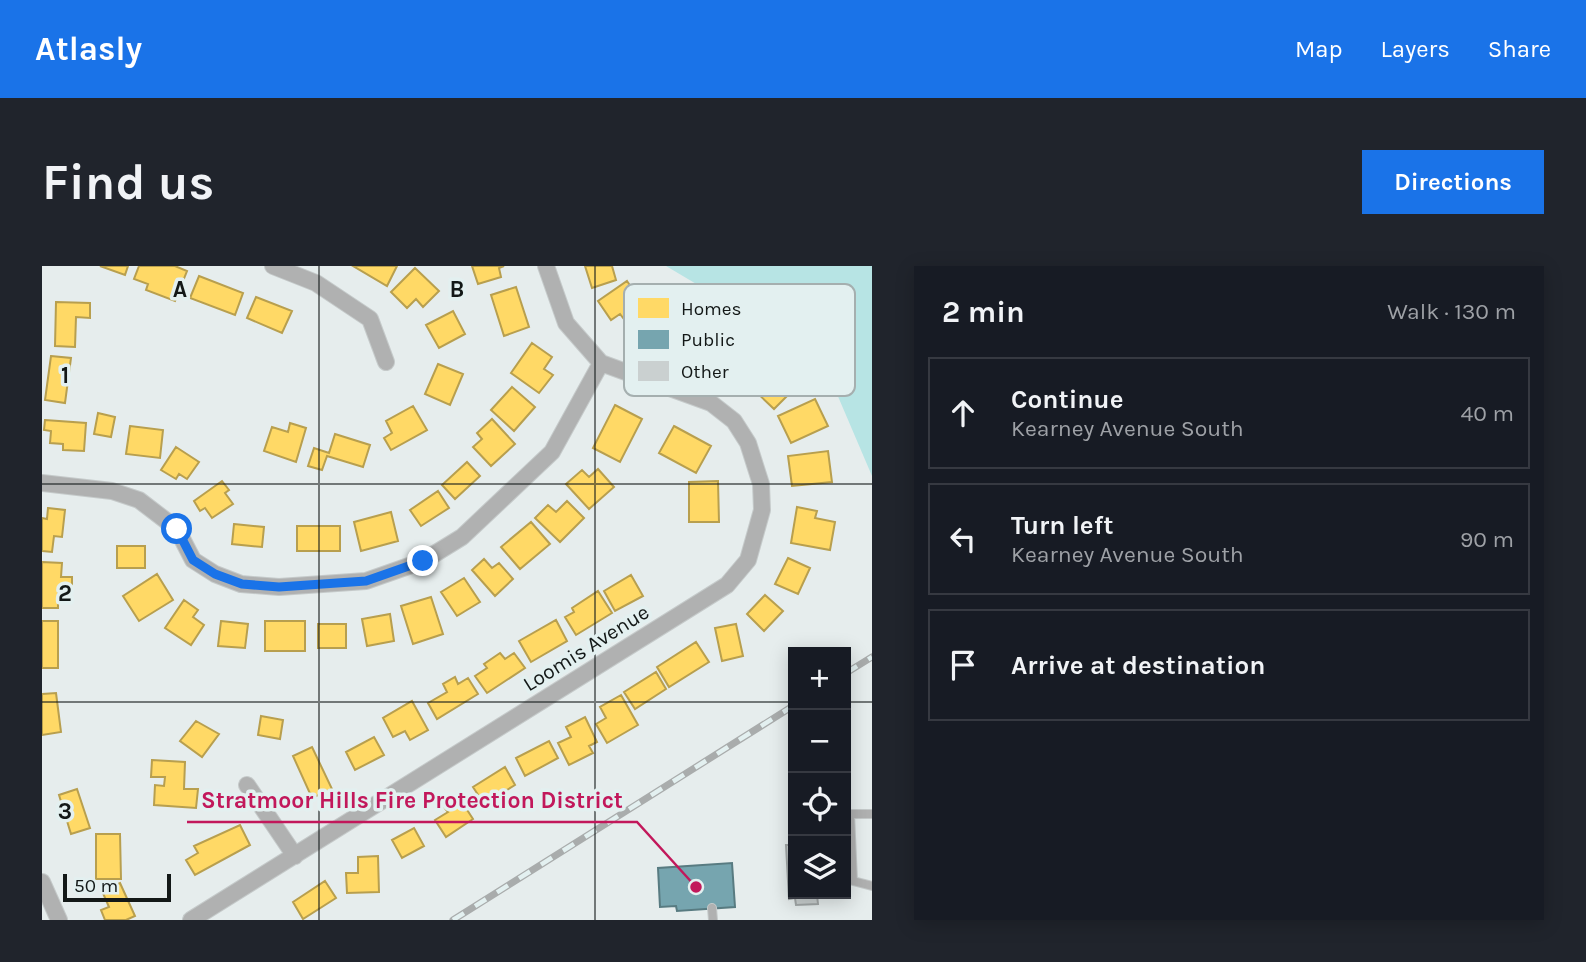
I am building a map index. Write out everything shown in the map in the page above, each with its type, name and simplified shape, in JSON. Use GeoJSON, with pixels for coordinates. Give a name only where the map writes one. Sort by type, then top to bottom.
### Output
{"type":"FeatureCollection","features":[{"type":"Feature","properties":{"kind":"street"},"geometry":{"type":"LineString","coordinates":[[272,266],[316,283],[370,319],[386,362]]}},
{"type":"Feature","properties":{"kind":"street"},"geometry":{"type":"LineString","coordinates":[[42,483],[112,491],[139,500],[177,529],[193,560],[215,574],[242,584],[279,587],[366,581],[423,561],[462,537],[552,452],[601,363],[566,323],[546,266]]}},
{"type":"Feature","properties":{"kind":"street","name":"Loomis Avenue"},"geometry":{"type":"LineString","coordinates":[[601,363],[624,371]]}},
{"type":"Feature","properties":{"kind":"street","name":"Loomis Avenue"},"geometry":{"type":"LineString","coordinates":[[191,920],[727,585],[748,560],[762,510],[761,484],[748,443],[734,421],[711,403],[692,396]]}},
{"type":"Feature","properties":{"kind":"street"},"geometry":{"type":"LineString","coordinates":[[247,785],[295,856]]}},
{"type":"Feature","properties":{"kind":"street"},"geometry":{"type":"LineString","coordinates":[[42,882],[59,920]]}},
{"type":"Feature","properties":{"kind":"lane"},"geometry":{"type":"LineString","coordinates":[[872,814],[850,814],[853,881],[872,886]]}},
{"type":"Feature","properties":{"kind":"lane"},"geometry":{"type":"LineString","coordinates":[[712,908],[713,920]]}},
{"type":"Feature","properties":{"kind":"shaded area"},"geometry":{"type":"Polygon","coordinates":[[[666,266],[872,266],[872,476],[838,396],[855,396],[855,284],[696,284],[666,266]]]}},
{"type":"Feature","properties":{"kind":"building: Homes"},"geometry":{"type":"Polygon","coordinates":[[[100,266],[128,266],[125,275],[100,266]]]}},
{"type":"Feature","properties":{"kind":"building: Homes"},"geometry":{"type":"Polygon","coordinates":[[[139,266],[175,266],[187,271],[175,301],[146,290],[148,284],[134,279],[139,266]]]}},
{"type":"Feature","properties":{"kind":"building: Homes"},"geometry":{"type":"Polygon","coordinates":[[[353,266],[397,266],[387,286],[353,266]]]}},
{"type":"Feature","properties":{"kind":"building: Homes"},"geometry":{"type":"Polygon","coordinates":[[[472,266],[504,266],[499,268],[501,277],[478,284],[472,266]]]}},
{"type":"Feature","properties":{"kind":"building: Homes"},"geometry":{"type":"Polygon","coordinates":[[[585,266],[612,266],[616,280],[592,288],[585,266]]]}},
{"type":"Feature","properties":{"kind":"building: Homes"},"geometry":{"type":"Polygon","coordinates":[[[415,268],[439,291],[423,307],[416,299],[407,308],[391,292],[415,268]]]}},
{"type":"Feature","properties":{"kind":"building: Homes"},"geometry":{"type":"Polygon","coordinates":[[[199,276],[243,293],[235,315],[190,298],[199,276]]]}},
{"type":"Feature","properties":{"kind":"building: Homes"},"geometry":{"type":"Polygon","coordinates":[[[627,281],[629,284],[624,284],[624,319],[620,314],[611,320],[598,301],[627,281]]]}},
{"type":"Feature","properties":{"kind":"building: Homes"},"geometry":{"type":"Polygon","coordinates":[[[516,287],[529,327],[504,336],[491,295],[516,287]]]}},
{"type":"Feature","properties":{"kind":"building: Homes"},"geometry":{"type":"Polygon","coordinates":[[[256,297],[292,311],[282,333],[247,318],[256,297]]]}},
{"type":"Feature","properties":{"kind":"building: Homes"},"geometry":{"type":"Polygon","coordinates":[[[56,302],[90,303],[90,318],[76,317],[75,347],[55,346],[56,302]]]}},
{"type":"Feature","properties":{"kind":"building: Homes"},"geometry":{"type":"Polygon","coordinates":[[[453,311],[465,334],[439,348],[426,325],[453,311]]]}},
{"type":"Feature","properties":{"kind":"building: Homes"},"geometry":{"type":"Polygon","coordinates":[[[532,343],[552,357],[544,369],[553,375],[539,393],[511,373],[532,343]]]}},
{"type":"Feature","properties":{"kind":"building: Homes"},"geometry":{"type":"Polygon","coordinates":[[[51,356],[71,358],[65,403],[45,400],[51,356]]]}},
{"type":"Feature","properties":{"kind":"building: Homes"},"geometry":{"type":"Polygon","coordinates":[[[438,364],[463,374],[450,405],[425,394],[438,364]]]}},
{"type":"Feature","properties":{"kind":"building: Homes"},"geometry":{"type":"Polygon","coordinates":[[[512,387],[535,407],[514,431],[491,410],[512,387]]]}},
{"type":"Feature","properties":{"kind":"building: Homes"},"geometry":{"type":"Polygon","coordinates":[[[760,396],[787,396],[774,409],[760,396]]]}},
{"type":"Feature","properties":{"kind":"building: Homes"},"geometry":{"type":"Polygon","coordinates":[[[815,399],[828,426],[791,443],[778,416],[815,399]]]}},
{"type":"Feature","properties":{"kind":"building: Homes"},"geometry":{"type":"Polygon","coordinates":[[[615,405],[642,419],[620,462],[593,448],[615,405]]]}},
{"type":"Feature","properties":{"kind":"building: Homes"},"geometry":{"type":"Polygon","coordinates":[[[413,406],[427,430],[391,450],[384,438],[392,433],[386,421],[413,406]]]}},
{"type":"Feature","properties":{"kind":"building: Homes"},"geometry":{"type":"Polygon","coordinates":[[[98,413],[115,417],[111,437],[94,434],[98,413]]]}},
{"type":"Feature","properties":{"kind":"building: Homes"},"geometry":{"type":"Polygon","coordinates":[[[492,419],[515,444],[491,466],[473,447],[482,439],[477,433],[492,419]]]}},
{"type":"Feature","properties":{"kind":"building: Homes"},"geometry":{"type":"Polygon","coordinates":[[[45,420],[86,423],[84,451],[63,450],[63,444],[50,443],[51,431],[44,430],[45,420]]]}},
{"type":"Feature","properties":{"kind":"building: Homes"},"geometry":{"type":"Polygon","coordinates":[[[290,423],[306,428],[296,462],[264,451],[272,427],[288,432],[290,423]]]}},
{"type":"Feature","properties":{"kind":"building: Homes"},"geometry":{"type":"Polygon","coordinates":[[[130,426],[163,430],[160,458],[126,454],[130,426]]]}},
{"type":"Feature","properties":{"kind":"building: Homes"},"geometry":{"type":"Polygon","coordinates":[[[674,426],[711,446],[696,473],[659,453],[674,426]]]}},
{"type":"Feature","properties":{"kind":"building: Homes"},"geometry":{"type":"Polygon","coordinates":[[[335,434],[370,445],[363,467],[327,456],[322,470],[308,466],[314,448],[329,453],[335,434]]]}},
{"type":"Feature","properties":{"kind":"building: Homes"},"geometry":{"type":"Polygon","coordinates":[[[176,447],[199,462],[187,479],[179,474],[176,479],[161,470],[176,447]]]}},
{"type":"Feature","properties":{"kind":"building: Homes"},"geometry":{"type":"Polygon","coordinates":[[[828,451],[832,482],[792,486],[788,456],[828,451]]]}},
{"type":"Feature","properties":{"kind":"building: Homes"},"geometry":{"type":"Polygon","coordinates":[[[467,462],[480,476],[455,499],[442,485],[467,462]]]}},
{"type":"Feature","properties":{"kind":"building: Homes"},"geometry":{"type":"Polygon","coordinates":[[[598,469],[614,487],[589,509],[566,484],[582,470],[589,477],[598,469]]]}},
{"type":"Feature","properties":{"kind":"building: Homes"},"geometry":{"type":"Polygon","coordinates":[[[222,481],[229,490],[225,493],[233,504],[212,518],[205,508],[200,511],[194,501],[222,481]]]}},
{"type":"Feature","properties":{"kind":"building: Homes"},"geometry":{"type":"Polygon","coordinates":[[[718,481],[719,522],[689,522],[689,482],[718,481]]]}},
{"type":"Feature","properties":{"kind":"building: Homes"},"geometry":{"type":"Polygon","coordinates":[[[438,491],[449,508],[421,526],[410,510],[438,491]]]}},
{"type":"Feature","properties":{"kind":"building: Homes"},"geometry":{"type":"Polygon","coordinates":[[[567,501],[584,518],[560,542],[535,518],[548,505],[556,512],[567,501]]]}},
{"type":"Feature","properties":{"kind":"building: Homes"},"geometry":{"type":"Polygon","coordinates":[[[797,507],[817,511],[815,518],[835,522],[830,550],[791,543],[797,507]]]}},
{"type":"Feature","properties":{"kind":"building: Homes"},"geometry":{"type":"Polygon","coordinates":[[[48,508],[65,510],[62,537],[54,536],[52,552],[42,551],[42,518],[47,519],[48,508]]]}},
{"type":"Feature","properties":{"kind":"building: Homes"},"geometry":{"type":"Polygon","coordinates":[[[391,512],[398,541],[361,551],[354,522],[391,512]]]}},
{"type":"Feature","properties":{"kind":"building: Homes"},"geometry":{"type":"Polygon","coordinates":[[[531,522],[550,544],[520,569],[501,547],[531,522]]]}},
{"type":"Feature","properties":{"kind":"building: Homes"},"geometry":{"type":"Polygon","coordinates":[[[234,524],[264,527],[262,547],[232,544],[234,524]]]}},
{"type":"Feature","properties":{"kind":"building: Homes"},"geometry":{"type":"Polygon","coordinates":[[[297,526],[340,526],[340,551],[297,551],[297,526]]]}},
{"type":"Feature","properties":{"kind":"building: Homes"},"geometry":{"type":"Polygon","coordinates":[[[117,546],[145,546],[145,568],[117,568],[117,546]]]}},
{"type":"Feature","properties":{"kind":"building: Homes"},"geometry":{"type":"Polygon","coordinates":[[[788,558],[810,568],[798,594],[775,584],[788,558]]]}},
{"type":"Feature","properties":{"kind":"building: Homes"},"geometry":{"type":"Polygon","coordinates":[[[484,559],[492,568],[499,563],[513,579],[495,596],[472,570],[484,559]]]}},
{"type":"Feature","properties":{"kind":"building: Homes"},"geometry":{"type":"Polygon","coordinates":[[[42,562],[62,563],[61,577],[72,577],[72,591],[58,591],[58,608],[42,608],[42,562]]]}},
{"type":"Feature","properties":{"kind":"building: Homes"},"geometry":{"type":"Polygon","coordinates":[[[157,574],[173,600],[139,621],[123,596],[157,574]]]}},
{"type":"Feature","properties":{"kind":"building: Homes"},"geometry":{"type":"Polygon","coordinates":[[[631,575],[643,596],[615,611],[604,591],[631,575]]]}},
{"type":"Feature","properties":{"kind":"building: Homes"},"geometry":{"type":"Polygon","coordinates":[[[464,578],[480,602],[457,616],[441,592],[464,578]]]}},
{"type":"Feature","properties":{"kind":"building: Homes"},"geometry":{"type":"Polygon","coordinates":[[[598,591],[612,613],[576,635],[565,617],[574,612],[572,608],[598,591]]]}},
{"type":"Feature","properties":{"kind":"building: Homes"},"geometry":{"type":"Polygon","coordinates":[[[765,595],[783,611],[764,631],[747,614],[765,595]]]}},
{"type":"Feature","properties":{"kind":"building: Homes"},"geometry":{"type":"Polygon","coordinates":[[[431,597],[443,634],[413,644],[401,606],[431,597]]]}},
{"type":"Feature","properties":{"kind":"building: Homes"},"geometry":{"type":"Polygon","coordinates":[[[184,600],[198,610],[193,617],[204,625],[191,645],[165,628],[184,600]]]}},
{"type":"Feature","properties":{"kind":"building: Homes"},"geometry":{"type":"Polygon","coordinates":[[[390,614],[394,641],[367,646],[362,619],[390,614]]]}},
{"type":"Feature","properties":{"kind":"building: Homes"},"geometry":{"type":"Polygon","coordinates":[[[556,620],[567,641],[531,662],[519,641],[556,620]]]}},
{"type":"Feature","properties":{"kind":"building: Homes"},"geometry":{"type":"Polygon","coordinates":[[[42,621],[58,621],[58,668],[42,668],[42,621]]]}},
{"type":"Feature","properties":{"kind":"building: Homes"},"geometry":{"type":"Polygon","coordinates":[[[221,621],[248,624],[245,648],[218,646],[221,621]]]}},
{"type":"Feature","properties":{"kind":"building: Homes"},"geometry":{"type":"Polygon","coordinates":[[[265,621],[305,621],[305,651],[265,651],[265,621]]]}},
{"type":"Feature","properties":{"kind":"building: Homes"},"geometry":{"type":"Polygon","coordinates":[[[318,624],[346,624],[346,648],[318,648],[318,624]]]}},
{"type":"Feature","properties":{"kind":"building: Homes"},"geometry":{"type":"Polygon","coordinates":[[[736,624],[743,656],[722,661],[715,628],[736,624]]]}},
{"type":"Feature","properties":{"kind":"building: Homes"},"geometry":{"type":"Polygon","coordinates":[[[696,642],[709,662],[669,687],[657,667],[696,642]]]}},
{"type":"Feature","properties":{"kind":"building: Homes"},"geometry":{"type":"Polygon","coordinates":[[[500,653],[505,659],[514,653],[525,668],[487,693],[475,676],[487,668],[484,664],[500,653]]]}},
{"type":"Feature","properties":{"kind":"building: Homes"},"geometry":{"type":"Polygon","coordinates":[[[656,672],[666,689],[635,709],[624,692],[656,672]]]}},
{"type":"Feature","properties":{"kind":"building: Homes"},"geometry":{"type":"Polygon","coordinates":[[[455,677],[458,684],[468,678],[478,694],[437,719],[428,703],[447,692],[443,684],[455,677]]]}},
{"type":"Feature","properties":{"kind":"building: Homes"},"geometry":{"type":"Polygon","coordinates":[[[56,693],[61,732],[42,735],[42,694],[56,693]]]}},
{"type":"Feature","properties":{"kind":"building: Homes"},"geometry":{"type":"Polygon","coordinates":[[[621,695],[638,725],[607,743],[596,724],[606,718],[600,707],[621,695]]]}},
{"type":"Feature","properties":{"kind":"building: Homes"},"geometry":{"type":"Polygon","coordinates":[[[412,701],[428,730],[410,740],[405,731],[393,737],[383,718],[412,701]]]}},
{"type":"Feature","properties":{"kind":"building: Homes"},"geometry":{"type":"Polygon","coordinates":[[[261,716],[283,720],[280,739],[258,735],[261,716]]]}},
{"type":"Feature","properties":{"kind":"building: Homes"},"geometry":{"type":"Polygon","coordinates":[[[585,717],[597,742],[589,746],[593,753],[569,765],[558,743],[571,737],[566,727],[585,717]]]}},
{"type":"Feature","properties":{"kind":"building: Homes"},"geometry":{"type":"Polygon","coordinates":[[[196,721],[219,734],[202,757],[180,741],[196,721]]]}},
{"type":"Feature","properties":{"kind":"building: Homes"},"geometry":{"type":"Polygon","coordinates":[[[374,737],[384,755],[355,770],[346,752],[374,737]]]}},
{"type":"Feature","properties":{"kind":"building: Homes"},"geometry":{"type":"Polygon","coordinates":[[[549,741],[558,758],[525,776],[516,758],[549,741]]]}},
{"type":"Feature","properties":{"kind":"building: Homes"},"geometry":{"type":"Polygon","coordinates":[[[312,747],[332,789],[312,798],[293,756],[312,747]]]}},
{"type":"Feature","properties":{"kind":"building: Homes"},"geometry":{"type":"Polygon","coordinates":[[[152,760],[185,762],[184,789],[198,789],[196,808],[154,805],[155,785],[164,786],[165,777],[151,777],[152,760]]]}},
{"type":"Feature","properties":{"kind":"building: Homes"},"geometry":{"type":"Polygon","coordinates":[[[505,767],[515,785],[484,804],[473,787],[505,767]]]}},
{"type":"Feature","properties":{"kind":"building: Homes"},"geometry":{"type":"Polygon","coordinates":[[[77,789],[90,828],[71,834],[59,795],[77,789]]]}},
{"type":"Feature","properties":{"kind":"building: Homes"},"geometry":{"type":"Polygon","coordinates":[[[458,796],[473,819],[446,837],[435,820],[448,812],[443,806],[458,796]]]}},
{"type":"Feature","properties":{"kind":"building: Homes"},"geometry":{"type":"Polygon","coordinates":[[[240,825],[250,845],[195,875],[186,860],[198,853],[194,846],[240,825]]]}},
{"type":"Feature","properties":{"kind":"building: Homes"},"geometry":{"type":"Polygon","coordinates":[[[414,828],[424,846],[402,858],[392,840],[414,828]]]}},
{"type":"Feature","properties":{"kind":"building: Homes"},"geometry":{"type":"Polygon","coordinates":[[[96,834],[120,834],[121,879],[96,879],[96,834]]]}},
{"type":"Feature","properties":{"kind":"building: Homes"},"geometry":{"type":"Polygon","coordinates":[[[378,856],[379,892],[347,893],[346,873],[358,873],[358,857],[378,856]]]}},
{"type":"Feature","properties":{"kind":"building: Homes"},"geometry":{"type":"Polygon","coordinates":[[[325,881],[336,898],[303,919],[293,902],[325,881]]]}},
{"type":"Feature","properties":{"kind":"building: Homes"},"geometry":{"type":"Polygon","coordinates":[[[120,883],[135,916],[126,920],[105,920],[101,910],[109,907],[102,891],[120,883]]]}},
{"type":"Feature","properties":{"kind":"building: Public"},"geometry":{"type":"Polygon","coordinates":[[[732,863],[735,907],[677,911],[676,906],[660,907],[658,868],[732,863]]]}},
{"type":"Feature","properties":{"kind":"building: Other"},"geometry":{"type":"Polygon","coordinates":[[[786,845],[788,845],[788,881],[786,845]]]}},
{"type":"Feature","properties":{"kind":"building: Other"},"geometry":{"type":"Polygon","coordinates":[[[795,899],[817,899],[818,904],[796,905],[795,899]]]}},
{"type":"Feature","properties":{"kind":"railway"},"geometry":{"type":"LineString","coordinates":[[851,670],[872,657]]}},
{"type":"Feature","properties":{"kind":"railway"},"geometry":{"type":"LineString","coordinates":[[453,920],[788,709]]}},
{"type":"Feature","properties":{"kind":"place","name":"Stratmoor Hills Fire Protection District"},"geometry":{"type":"Point","coordinates":[696,887]}},
{"type":"Feature","properties":{"kind":"route"},"geometry":{"type":"LineString","coordinates":[[177,529],[193,560],[215,574],[242,584],[279,587],[366,581],[423,561]]}}]}
